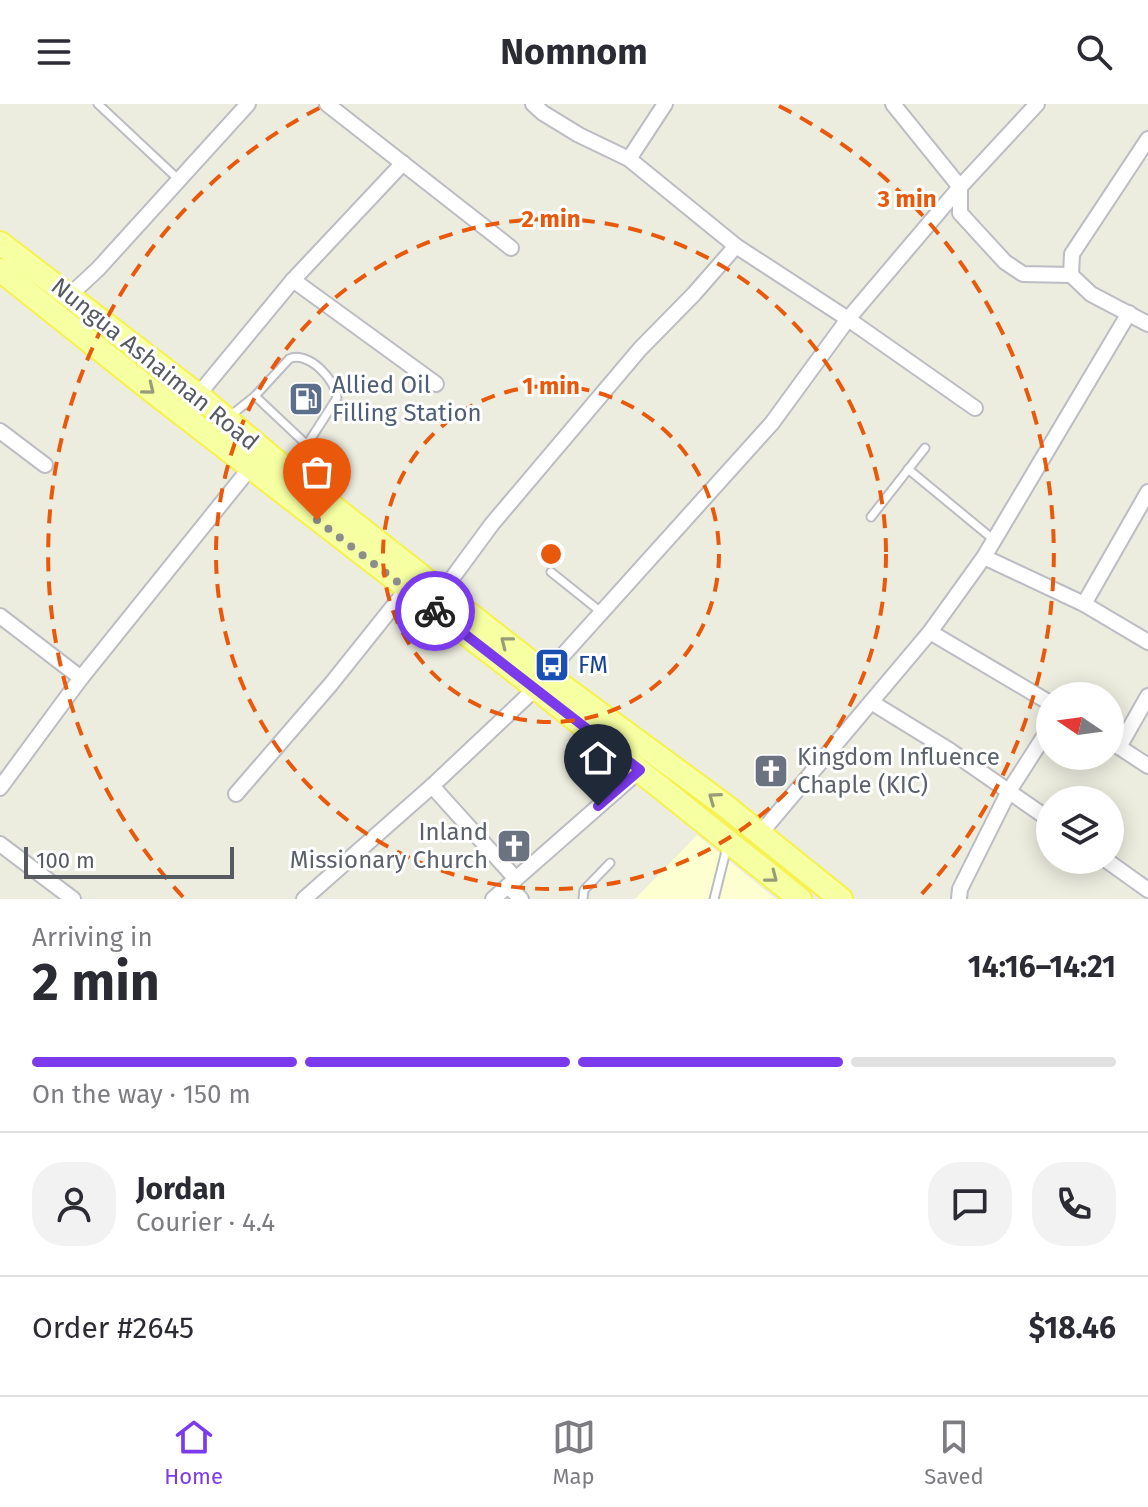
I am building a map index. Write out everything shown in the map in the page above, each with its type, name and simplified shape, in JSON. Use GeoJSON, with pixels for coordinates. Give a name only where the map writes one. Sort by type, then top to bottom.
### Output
{"type":"FeatureCollection","features":[{"type":"Feature","properties":{"kind":"main road","name":"Nungua Ashaiman Road"},"geometry":{"type":"LineString","coordinates":[[0,243],[198,395],[289,472],[442,592],[640,770],[800,899]]}},
{"type":"Feature","properties":{"kind":"main road","name":"Nungua Ashaiman Road"},"geometry":{"type":"LineString","coordinates":[[0,270],[407,589],[760,834],[841,899]]}},
{"type":"Feature","properties":{"kind":"street"},"geometry":{"type":"LineString","coordinates":[[70,295],[98,269],[248,104]]}},
{"type":"Feature","properties":{"kind":"street"},"geometry":{"type":"LineString","coordinates":[[327,104],[511,248]]}},
{"type":"Feature","properties":{"kind":"street"},"geometry":{"type":"LineString","coordinates":[[533,104],[567,127],[629,159],[736,246],[848,319],[975,408]]}},
{"type":"Feature","properties":{"kind":"street"},"geometry":{"type":"LineString","coordinates":[[893,104],[960,187],[960,213],[1005,262],[1023,274],[1071,275],[1091,294],[1148,324]]}},
{"type":"Feature","properties":{"kind":"street"},"geometry":{"type":"LineString","coordinates":[[304,899],[432,786],[541,681],[772,423],[848,319],[960,187],[1037,104]]}},
{"type":"Feature","properties":{"kind":"street"},"geometry":{"type":"LineString","coordinates":[[629,159],[662,106]]}},
{"type":"Feature","properties":{"kind":"street"},"geometry":{"type":"LineString","coordinates":[[1071,275],[1072,254],[1148,139]]}},
{"type":"Feature","properties":{"kind":"street"},"geometry":{"type":"LineString","coordinates":[[198,395],[293,280],[403,163]]}},
{"type":"Feature","properties":{"kind":"street"},"geometry":{"type":"LineString","coordinates":[[442,592],[492,524],[640,349],[736,246]]}},
{"type":"Feature","properties":{"kind":"street"},"geometry":{"type":"LineString","coordinates":[[293,280],[436,384]]}},
{"type":"Feature","properties":{"kind":"street"},"geometry":{"type":"LineString","coordinates":[[760,834],[930,632],[984,557],[1129,313]]}},
{"type":"Feature","properties":{"kind":"street"},"geometry":{"type":"LineString","coordinates":[[0,431],[45,465]]}},
{"type":"Feature","properties":{"kind":"street"},"geometry":{"type":"LineString","coordinates":[[0,788],[81,678],[250,468]]}},
{"type":"Feature","properties":{"kind":"street"},"geometry":{"type":"LineString","coordinates":[[1084,604],[1148,492]]}},
{"type":"Feature","properties":{"kind":"street"},"geometry":{"type":"LineString","coordinates":[[984,557],[1084,604],[1148,642]]}},
{"type":"Feature","properties":{"kind":"street"},"geometry":{"type":"LineString","coordinates":[[236,794],[331,684],[407,589]]}},
{"type":"Feature","properties":{"kind":"street"},"geometry":{"type":"LineString","coordinates":[[0,616],[81,678]]}},
{"type":"Feature","properties":{"kind":"street"},"geometry":{"type":"LineString","coordinates":[[930,632],[1036,695]]}},
{"type":"Feature","properties":{"kind":"street"},"geometry":{"type":"LineString","coordinates":[[1124,730],[1148,696]]}},
{"type":"Feature","properties":{"kind":"street"},"geometry":{"type":"LineString","coordinates":[[871,702],[1036,810]]}},
{"type":"Feature","properties":{"kind":"street"},"geometry":{"type":"LineString","coordinates":[[959,899],[960,889],[1009,791],[1036,749]]}},
{"type":"Feature","properties":{"kind":"street"},"geometry":{"type":"LineString","coordinates":[[1124,750],[1148,766]]}},
{"type":"Feature","properties":{"kind":"street"},"geometry":{"type":"LineString","coordinates":[[493,899],[640,770]]}},
{"type":"Feature","properties":{"kind":"street"},"geometry":{"type":"LineString","coordinates":[[432,786],[512,883],[521,899]]}},
{"type":"Feature","properties":{"kind":"street"},"geometry":{"type":"LineString","coordinates":[[0,844],[73,899]]}},
{"type":"Feature","properties":{"kind":"street"},"geometry":{"type":"LineString","coordinates":[[1124,873],[1148,890]]}},
{"type":"Feature","properties":{"kind":"lane"},"geometry":{"type":"LineString","coordinates":[[98,104],[178,179]]}},
{"type":"Feature","properties":{"kind":"lane"},"geometry":{"type":"LineString","coordinates":[[225,419],[255,396],[289,359],[296,356],[304,358],[332,381],[337,388],[337,398],[289,472]]}},
{"type":"Feature","properties":{"kind":"lane"},"geometry":{"type":"LineString","coordinates":[[255,396],[306,444]]}},
{"type":"Feature","properties":{"kind":"lane"},"geometry":{"type":"LineString","coordinates":[[871,517],[925,448]]}},
{"type":"Feature","properties":{"kind":"lane"},"geometry":{"type":"LineString","coordinates":[[908,469],[994,540]]}},
{"type":"Feature","properties":{"kind":"lane"},"geometry":{"type":"LineString","coordinates":[[551,572],[603,613]]}},
{"type":"Feature","properties":{"kind":"lane"},"geometry":{"type":"LineString","coordinates":[[714,899],[728,842]]}},
{"type":"Feature","properties":{"kind":"lane"},"geometry":{"type":"LineString","coordinates":[[583,899],[584,890],[610,863]]}},
{"type":"Feature","properties":{"kind":"shaded area"},"geometry":{"type":"Polygon","coordinates":[[[697,835],[776,899],[635,899],[697,835]]]}},
{"type":"Feature","properties":{"kind":"way so far"},"geometry":{"type":"LineString","coordinates":[[317,520],[435,611]]}},
{"type":"Feature","properties":{"kind":"place","name":"Allied Oil Filling Station"},"geometry":{"type":"Point","coordinates":[306,399]}},
{"type":"Feature","properties":{"kind":"place","name":"FM"},"geometry":{"type":"Point","coordinates":[552,665]}},
{"type":"Feature","properties":{"kind":"place","name":"Kingdom Influence Chaple (KIC)"},"geometry":{"type":"Point","coordinates":[771,771]}},
{"type":"Feature","properties":{"kind":"place","name":"Inland Missionary Church"},"geometry":{"type":"Point","coordinates":[514,846]}},
{"type":"Feature","properties":{"kind":"route"},"geometry":{"type":"LineString","coordinates":[[435,611],[640,770],[598,806]]}}]}
